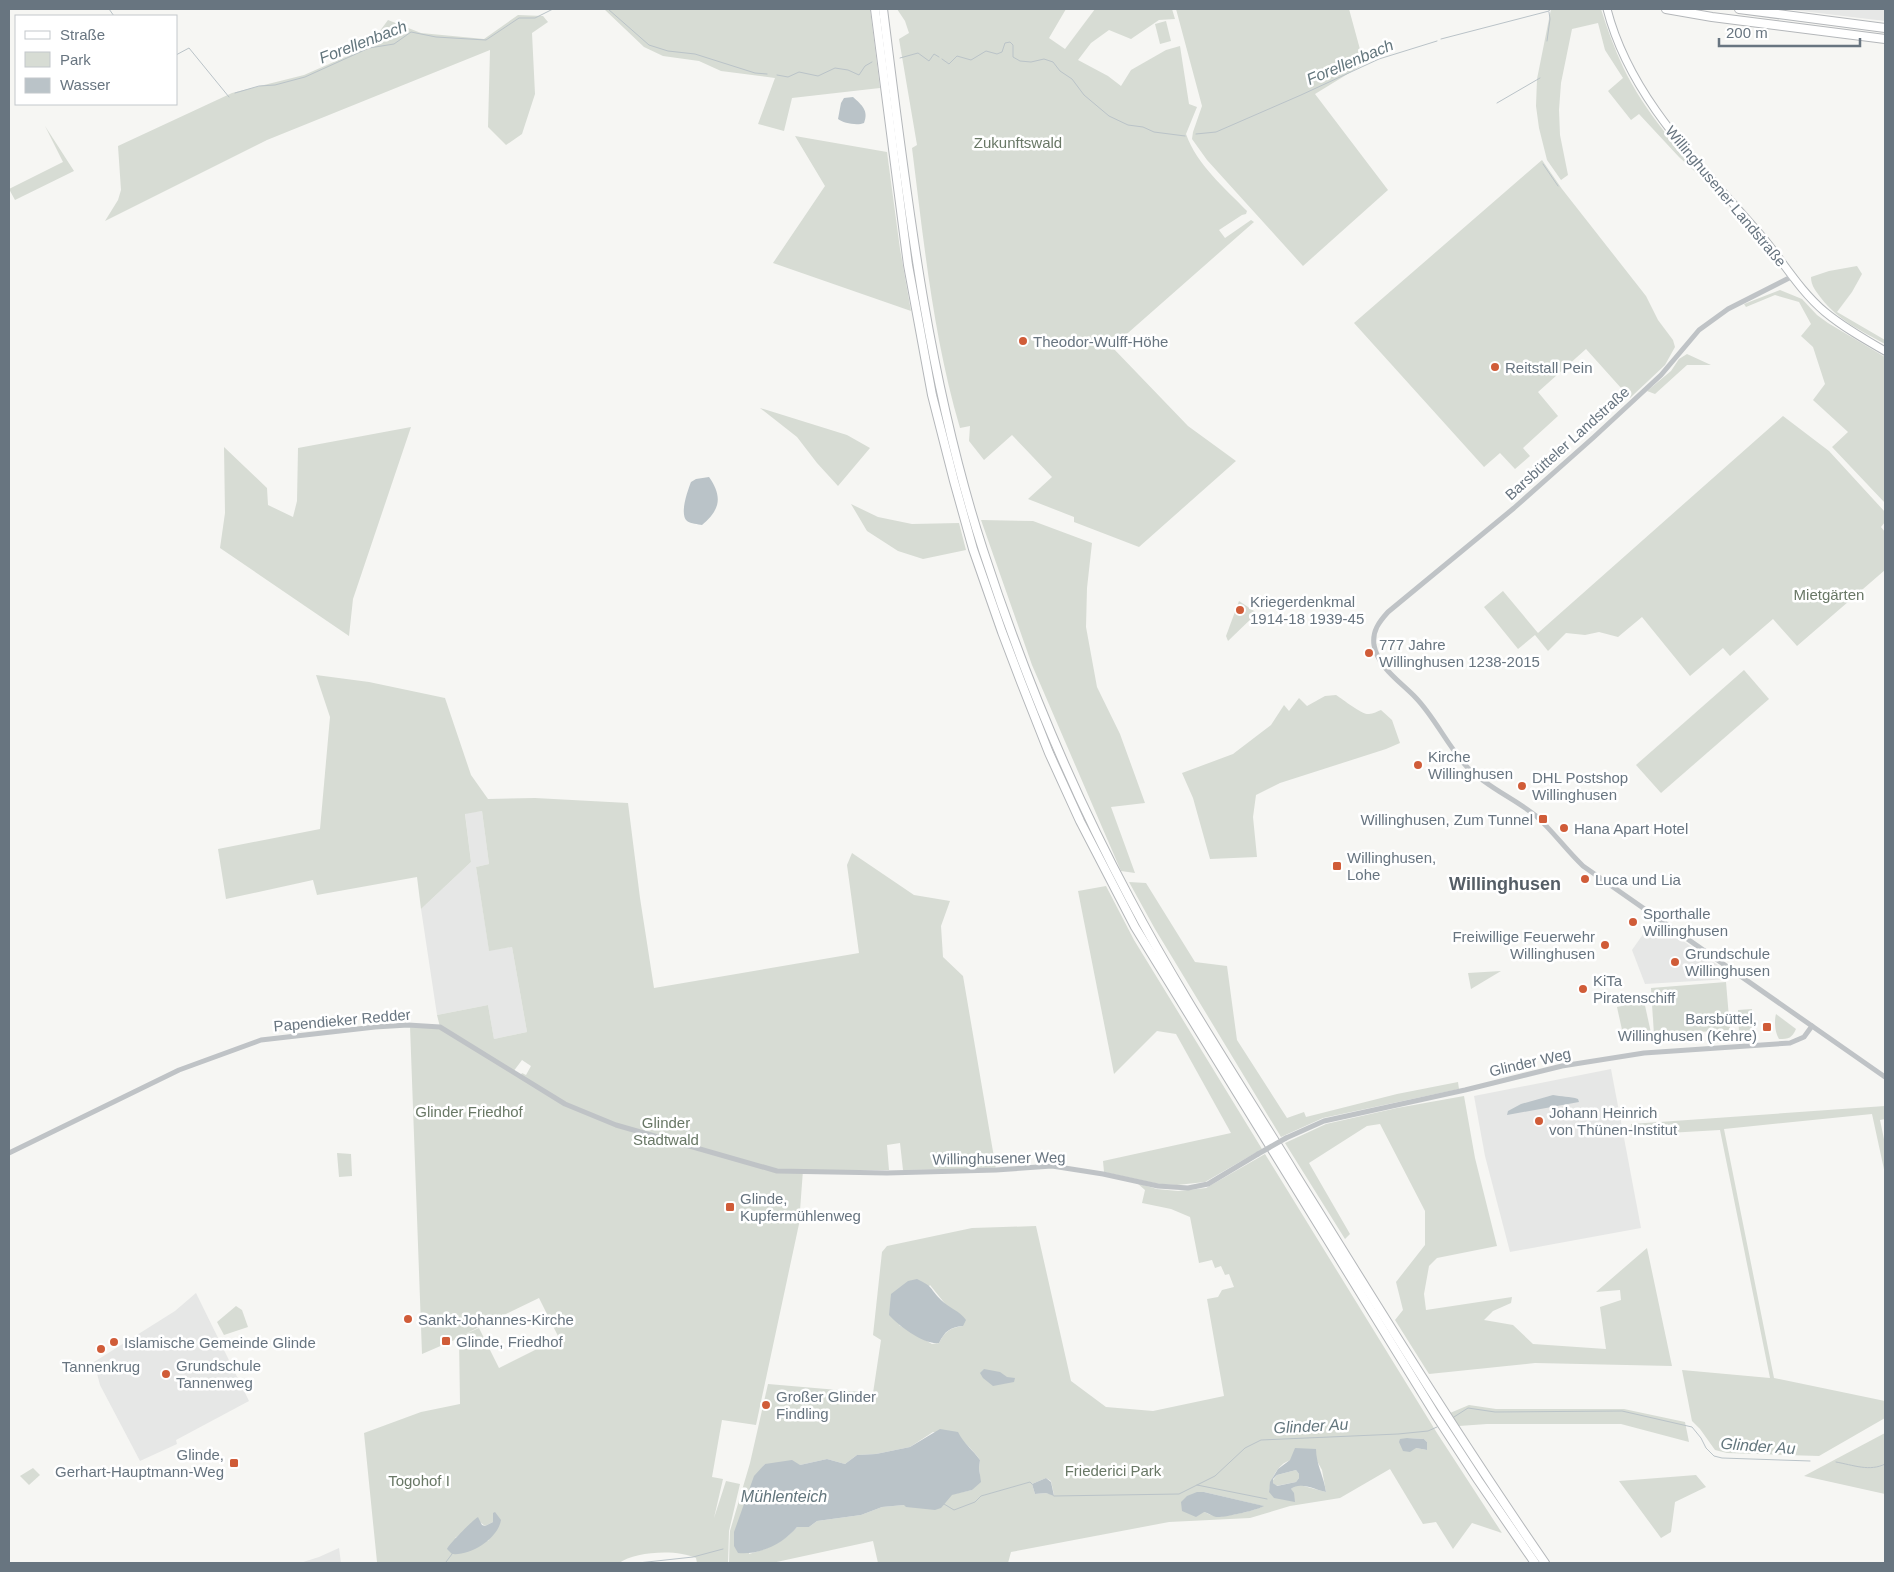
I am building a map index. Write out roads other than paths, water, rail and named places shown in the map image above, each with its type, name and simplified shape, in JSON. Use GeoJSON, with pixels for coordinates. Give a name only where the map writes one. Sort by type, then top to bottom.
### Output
{"type":"FeatureCollection","features":[{"type":"Feature","properties":{"kind":"highway"},"geometry":{"type":"LineString","coordinates":[[875,9],[907,256],[919,332],[932,395],[973,549],[1002,632],[1049,753],[1080,822],[1135,927],[1434,1414],[1535,1563]]}},
{"type":"Feature","properties":{"kind":"highway"},"geometry":{"type":"LineString","coordinates":[[883,9],[910,219],[928,329],[941,393],[962,479],[982,547],[1025,671],[1058,750],[1088,818],[1130,900],[1178,982],[1435,1398],[1545,1563]]}},
{"type":"Feature","properties":{"kind":"highway"},"geometry":{"type":"LineString","coordinates":[[1666,9],[1885,40]]}},
{"type":"Feature","properties":{"kind":"highway"},"geometry":{"type":"LineString","coordinates":[[1739,9],[1885,28]]}},
{"type":"Feature","properties":{"kind":"main road","name":"Willinghusener Landstraße"},"geometry":{"type":"LineString","coordinates":[[1608,12],[1619,45],[1635,79],[1656,112],[1681,144],[1772,248],[1806,293],[1842,325],[1885,351]]}},
{"type":"Feature","properties":{"kind":"street","name":"Barsbütteler Landstraße"},"geometry":{"type":"LineString","coordinates":[[1793,276],[1728,309],[1699,330],[1661,375],[1594,437],[1514,508],[1388,612],[1378,622],[1374,633],[1374,645],[1378,657],[1386,669],[1427,711],[1467,767],[1490,786],[1519,803],[1537,817],[1573,857],[1812,1026]]}},
{"type":"Feature","properties":{"kind":"street","name":"Papendieker Redder"},"geometry":{"type":"LineString","coordinates":[[9,1153],[179,1070],[260,1040],[408,1025],[440,1027],[565,1104],[616,1125],[777,1171],[790,1172]]}},
{"type":"Feature","properties":{"kind":"street"},"geometry":{"type":"LineString","coordinates":[[1812,1026],[1885,1077]]}},
{"type":"Feature","properties":{"kind":"street","name":"Glinder Weg"},"geometry":{"type":"LineString","coordinates":[[1258,1154],[1286,1138],[1324,1121],[1465,1090],[1562,1066],[1644,1053],[1790,1042],[1804,1037],[1812,1026]]}},
{"type":"Feature","properties":{"kind":"street","name":"Willinghusener Weg"},"geometry":{"type":"LineString","coordinates":[[790,1172],[996,1170],[1052,1166],[1104,1174],[1158,1186],[1188,1188],[1208,1184],[1258,1154]]}},
{"type":"Feature","properties":{"kind":"water"},"geometry":{"type":"Polygon","coordinates":[[[853,97],[865,112],[864,123],[850,124],[838,119],[841,103],[844,98],[853,97]]]}},
{"type":"Feature","properties":{"kind":"water"},"geometry":{"type":"Polygon","coordinates":[[[709,477],[718,497],[716,508],[702,525],[689,522],[685,518],[684,508],[691,482],[696,479],[709,477]]]}},
{"type":"Feature","properties":{"kind":"water"},"geometry":{"type":"Polygon","coordinates":[[[1553,1095],[1575,1098],[1579,1102],[1507,1115],[1508,1111],[1521,1104],[1553,1095]]]}},
{"type":"Feature","properties":{"kind":"water"},"geometry":{"type":"Polygon","coordinates":[[[917,1279],[929,1286],[941,1300],[961,1314],[966,1320],[963,1326],[948,1330],[939,1343],[919,1338],[889,1315],[891,1294],[908,1281],[917,1279]]]}},
{"type":"Feature","properties":{"kind":"water"},"geometry":{"type":"Polygon","coordinates":[[[984,1369],[1000,1372],[1007,1377],[1015,1378],[1014,1382],[993,1386],[980,1373],[984,1369]]]}},
{"type":"Feature","properties":{"kind":"water","name":"Mühlenteich"},"geometry":{"type":"Polygon","coordinates":[[[940,1429],[958,1432],[980,1460],[981,1482],[972,1490],[952,1495],[941,1508],[935,1510],[906,1507],[904,1505],[882,1507],[861,1515],[817,1521],[809,1527],[797,1527],[785,1539],[763,1550],[738,1553],[734,1546],[734,1532],[754,1476],[765,1464],[792,1460],[800,1465],[827,1459],[845,1464],[857,1455],[876,1454],[910,1447],[940,1429]]]}},
{"type":"Feature","properties":{"kind":"water"},"geometry":{"type":"Polygon","coordinates":[[[1400,1439],[1424,1439],[1427,1442],[1427,1450],[1416,1448],[1410,1452],[1403,1451],[1399,1442],[1400,1439]]]}},
{"type":"Feature","properties":{"kind":"water"},"geometry":{"type":"Polygon","coordinates":[[[1295,1448],[1316,1449],[1317,1460],[1326,1492],[1299,1486],[1291,1489],[1294,1493],[1295,1502],[1274,1498],[1269,1492],[1270,1482],[1278,1469],[1290,1460],[1295,1448]],[[1296,1470],[1277,1475],[1273,1479],[1273,1483],[1277,1486],[1296,1482],[1299,1474],[1296,1470]]]}},
{"type":"Feature","properties":{"kind":"water"},"geometry":{"type":"Polygon","coordinates":[[[1046,1478],[1051,1482],[1054,1496],[1046,1493],[1035,1494],[1032,1484],[1046,1478]]]}},
{"type":"Feature","properties":{"kind":"water"},"geometry":{"type":"Polygon","coordinates":[[[1197,1492],[1264,1506],[1248,1512],[1226,1516],[1216,1517],[1204,1512],[1196,1517],[1182,1511],[1181,1502],[1187,1496],[1197,1492]]]}},
{"type":"Feature","properties":{"kind":"water"},"geometry":{"type":"Polygon","coordinates":[[[495,1512],[501,1520],[495,1534],[489,1540],[475,1549],[459,1554],[452,1554],[447,1549],[478,1517],[482,1525],[485,1526],[493,1522],[493,1513],[495,1512]]]}},
{"type":"Feature","properties":{"kind":"waterway","name":"Forellenbach"},"geometry":{"type":"LineString","coordinates":[[109,9],[113,15]]}},
{"type":"Feature","properties":{"kind":"waterway","name":"Forellenbach"},"geometry":{"type":"LineString","coordinates":[[235,93],[305,77],[369,48],[394,44],[411,32],[436,37],[486,40],[519,18],[535,18],[553,9]]}},
{"type":"Feature","properties":{"kind":"waterway","name":"Forellenbach"},"geometry":{"type":"LineString","coordinates":[[608,9],[649,45],[668,51],[695,54],[755,73],[767,74]]}},
{"type":"Feature","properties":{"kind":"waterway","name":"Forellenbach"},"geometry":{"type":"LineString","coordinates":[[1441,39],[1549,11],[1550,9]]}},
{"type":"Feature","properties":{"kind":"waterway"},"geometry":{"type":"LineString","coordinates":[[1547,41],[1549,12]]}},
{"type":"Feature","properties":{"kind":"waterway","name":"Forellenbach"},"geometry":{"type":"LineString","coordinates":[[1196,134],[1216,132],[1379,59],[1437,41]]}},
{"type":"Feature","properties":{"kind":"waterway","name":"Forellenbach"},"geometry":{"type":"LineString","coordinates":[[942,59],[949,64],[957,56],[971,60],[986,51],[997,54],[1002,52],[1005,43],[1010,42],[1013,45],[1013,57],[1020,61],[1031,62],[1044,59],[1053,62],[1060,71],[1072,79],[1084,95],[1109,116],[1128,125],[1143,127],[1154,132],[1185,136]]}},
{"type":"Feature","properties":{"kind":"waterway","name":"Forellenbach"},"geometry":{"type":"LineString","coordinates":[[178,54],[189,48],[229,97]]}},
{"type":"Feature","properties":{"kind":"waterway","name":"Forellenbach"},"geometry":{"type":"LineString","coordinates":[[900,58],[918,53],[929,61],[934,54],[939,57]]}},
{"type":"Feature","properties":{"kind":"waterway","name":"Forellenbach"},"geometry":{"type":"LineString","coordinates":[[777,75],[788,77],[799,72],[818,76],[835,68],[848,70],[859,75],[865,66],[872,62]]}},
{"type":"Feature","properties":{"kind":"waterway"},"geometry":{"type":"LineString","coordinates":[[1497,103],[1540,78]]}},
{"type":"Feature","properties":{"kind":"waterway"},"geometry":{"type":"LineString","coordinates":[[1543,164],[1558,186]]}},
{"type":"Feature","properties":{"kind":"waterway","name":"Glinder Au"},"geometry":{"type":"LineString","coordinates":[[1454,1417],[1468,1408],[1495,1412],[1622,1411],[1692,1427],[1706,1448],[1714,1456],[1722,1458],[1810,1461]]}},
{"type":"Feature","properties":{"kind":"waterway","name":"Glinder Au"},"geometry":{"type":"LineString","coordinates":[[1054,1496],[1179,1494],[1215,1476],[1245,1448],[1261,1440],[1398,1434],[1428,1431],[1437,1427]]}},
{"type":"Feature","properties":{"kind":"waterway"},"geometry":{"type":"LineString","coordinates":[[1836,1462],[1867,1468],[1885,1464]]}},
{"type":"Feature","properties":{"kind":"waterway","name":"Glinder Au"},"geometry":{"type":"LineString","coordinates":[[944,1504],[954,1510],[975,1502],[981,1496],[1030,1482],[1032,1484]]}},
{"type":"Feature","properties":{"kind":"waterway"},"geometry":{"type":"LineString","coordinates":[[1197,1485],[1267,1499]]}},
{"type":"Feature","properties":{"kind":"waterway","name":"Glinder Au"},"geometry":{"type":"LineString","coordinates":[[638,1563],[693,1557],[723,1549]]}},
{"type":"Feature","properties":{"kind":"waterway"},"geometry":{"type":"LineString","coordinates":[[446,1562],[452,1554]]}},
{"type":"Feature","properties":{"kind":"place","name":"Theodor-Wulff-Höhe"},"geometry":{"type":"Point","coordinates":[1023,341]}},
{"type":"Feature","properties":{"kind":"place","name":"Reitstall Pein"},"geometry":{"type":"Point","coordinates":[1495,367]}},
{"type":"Feature","properties":{"kind":"place","name":"Kriegerdenkmal 1914-18 1939-45"},"geometry":{"type":"Point","coordinates":[1240,610]}},
{"type":"Feature","properties":{"kind":"place","name":"777 Jahre Willinghusen 1238-2015"},"geometry":{"type":"Point","coordinates":[1369,653]}},
{"type":"Feature","properties":{"kind":"place","name":"Kirche Willinghusen"},"geometry":{"type":"Point","coordinates":[1418,765]}},
{"type":"Feature","properties":{"kind":"place","name":"DHL Postshop Willinghusen"},"geometry":{"type":"Point","coordinates":[1522,786]}},
{"type":"Feature","properties":{"kind":"place","name":"Willinghusen, Zum Tunnel"},"geometry":{"type":"Point","coordinates":[1543,819]}},
{"type":"Feature","properties":{"kind":"place","name":"Hana Apart Hotel"},"geometry":{"type":"Point","coordinates":[1564,828]}},
{"type":"Feature","properties":{"kind":"place","name":"Willinghusen, Lohe"},"geometry":{"type":"Point","coordinates":[1337,866]}},
{"type":"Feature","properties":{"kind":"place","name":"Luca und Lia"},"geometry":{"type":"Point","coordinates":[1585,879]}},
{"type":"Feature","properties":{"kind":"place","name":"Sporthalle Willinghusen"},"geometry":{"type":"Point","coordinates":[1633,922]}},
{"type":"Feature","properties":{"kind":"place","name":"Freiwillige Feuerwehr Willinghusen"},"geometry":{"type":"Point","coordinates":[1605,945]}},
{"type":"Feature","properties":{"kind":"place","name":"Grundschule Willinghusen"},"geometry":{"type":"Point","coordinates":[1675,962]}},
{"type":"Feature","properties":{"kind":"place","name":"KiTa Piratenschiff"},"geometry":{"type":"Point","coordinates":[1583,989]}},
{"type":"Feature","properties":{"kind":"place","name":"Barsbüttel, Willinghusen (Kehre)"},"geometry":{"type":"Point","coordinates":[1767,1027]}},
{"type":"Feature","properties":{"kind":"place","name":"Johann Heinrich von Thünen-Institut"},"geometry":{"type":"Point","coordinates":[1539,1121]}},
{"type":"Feature","properties":{"kind":"place","name":"Glinde, Kupfermühlenweg"},"geometry":{"type":"Point","coordinates":[730,1207]}},
{"type":"Feature","properties":{"kind":"place","name":"Sankt-Johannes-Kirche"},"geometry":{"type":"Point","coordinates":[408,1319]}},
{"type":"Feature","properties":{"kind":"place","name":"Glinde, Friedhof"},"geometry":{"type":"Point","coordinates":[446,1341]}},
{"type":"Feature","properties":{"kind":"place","name":"Islamische Gemeinde Glinde"},"geometry":{"type":"Point","coordinates":[114,1342]}},
{"type":"Feature","properties":{"kind":"place","name":"Tannenkrug"},"geometry":{"type":"Point","coordinates":[101,1349]}},
{"type":"Feature","properties":{"kind":"place","name":"Grundschule Tannenweg"},"geometry":{"type":"Point","coordinates":[166,1374]}},
{"type":"Feature","properties":{"kind":"place","name":"Großer Glinder Findling"},"geometry":{"type":"Point","coordinates":[766,1405]}},
{"type":"Feature","properties":{"kind":"place","name":"Glinde, Gerhart-Hauptmann-Weg"},"geometry":{"type":"Point","coordinates":[234,1463]}},
{"type":"Feature","properties":{"kind":"district","name":"Willinghusen"},"geometry":{"type":"Point","coordinates":[1505,884]}},
{"type":"Feature","properties":{"kind":"park label","name":"Zukunftswald"},"geometry":{"type":"Point","coordinates":[1018,142]}},
{"type":"Feature","properties":{"kind":"park label","name":"Mietgärten"},"geometry":{"type":"Point","coordinates":[1829,594]}},
{"type":"Feature","properties":{"kind":"park label","name":"Glinder Friedhof"},"geometry":{"type":"Point","coordinates":[469,1111]}},
{"type":"Feature","properties":{"kind":"park label","name":"Glinder Stadtwald"},"geometry":{"type":"Point","coordinates":[666,1130]}},
{"type":"Feature","properties":{"kind":"park label","name":"Friederici Park"},"geometry":{"type":"Point","coordinates":[1113,1470]}},
{"type":"Feature","properties":{"kind":"park label","name":"Togohof I"},"geometry":{"type":"Point","coordinates":[419,1480]}}]}
